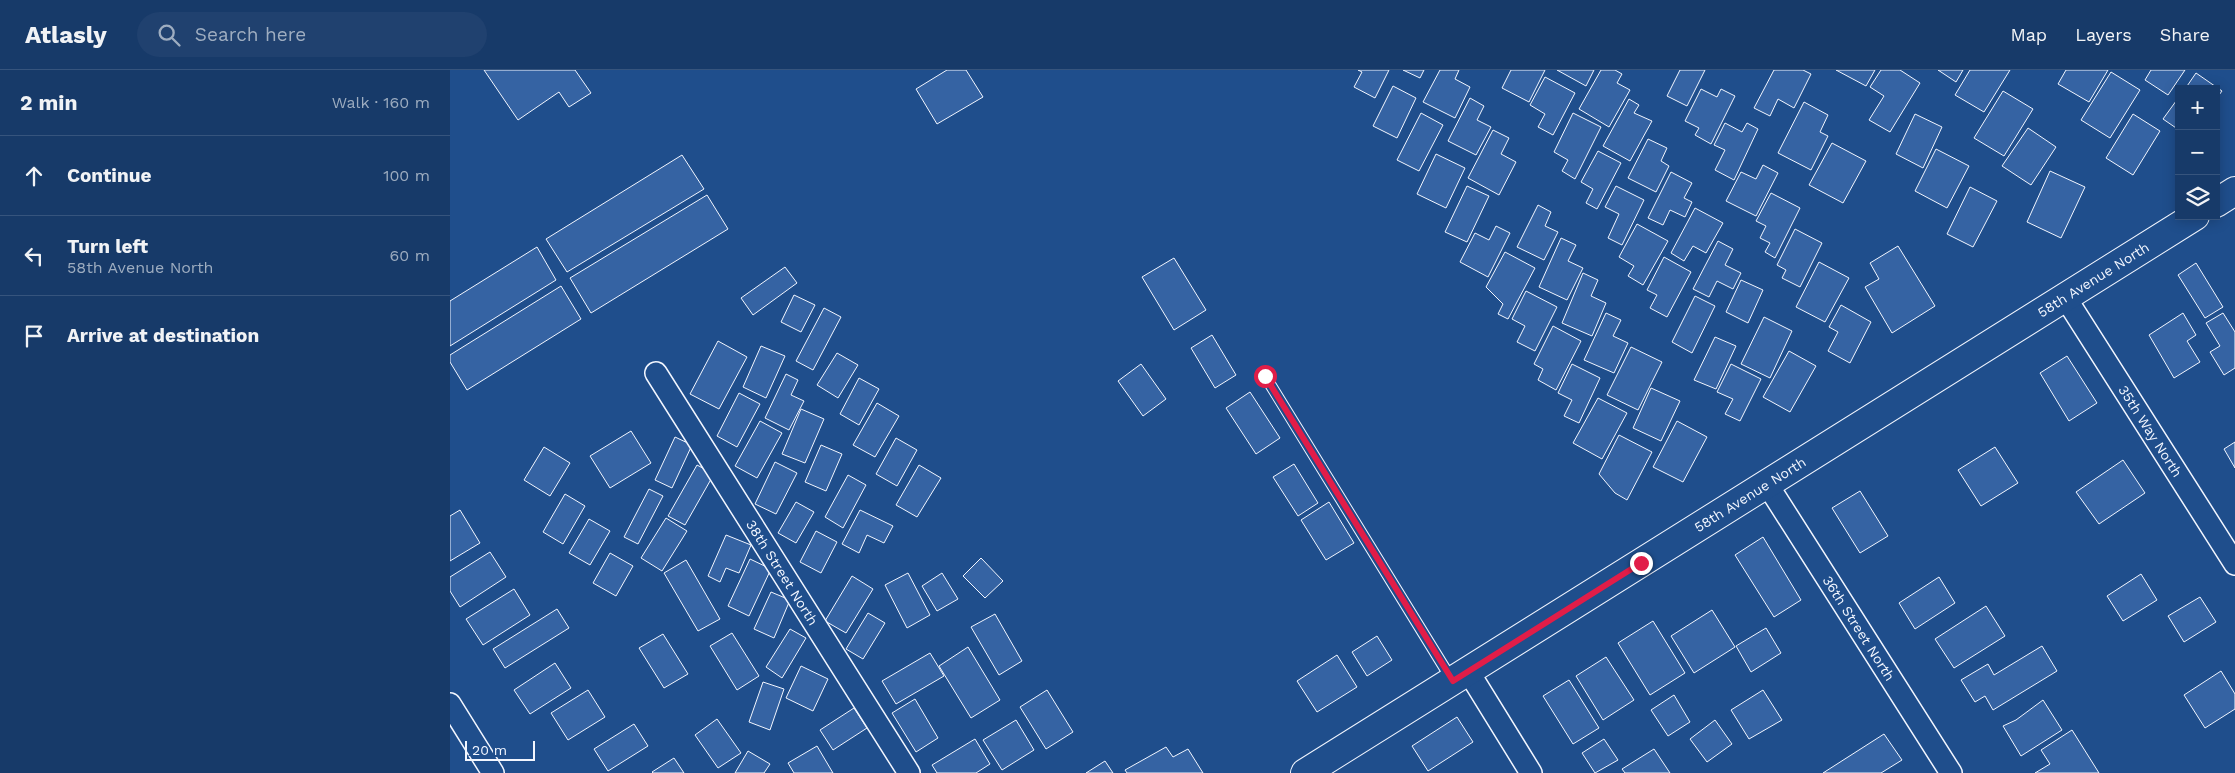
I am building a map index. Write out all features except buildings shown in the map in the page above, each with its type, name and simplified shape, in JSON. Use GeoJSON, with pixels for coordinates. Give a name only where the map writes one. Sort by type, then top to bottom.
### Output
{"type":"FeatureCollection","features":[{"type":"Feature","properties":{"kind":"street"},"geometry":{"type":"LineString","coordinates":[[2220,200],[2235,191]]}},
{"type":"Feature","properties":{"kind":"street","name":"58th Avenue North"},"geometry":{"type":"LineString","coordinates":[[1305,773],[2189,220]]}},
{"type":"Feature","properties":{"kind":"street","name":"35th Way North"},"geometry":{"type":"LineString","coordinates":[[2065,298],[2235,564]]}},
{"type":"Feature","properties":{"kind":"street","name":"38th Street North"},"geometry":{"type":"LineString","coordinates":[[656,373],[910,773]]}},
{"type":"Feature","properties":{"kind":"street","name":"36th Street North"},"geometry":{"type":"LineString","coordinates":[[1767,484],[1951,773]]}},
{"type":"Feature","properties":{"kind":"street"},"geometry":{"type":"LineString","coordinates":[[1460,676],[1531,773]]}},
{"type":"Feature","properties":{"kind":"street"},"geometry":{"type":"LineString","coordinates":[[450,704],[493,773]]}},
{"type":"Feature","properties":{"kind":"lane"},"geometry":{"type":"LineString","coordinates":[[1265,376],[1460,676]]}},
{"type":"Feature","properties":{"kind":"route"},"geometry":{"type":"LineString","coordinates":[[1265,376],[1453,681],[1641,563]]}}]}
